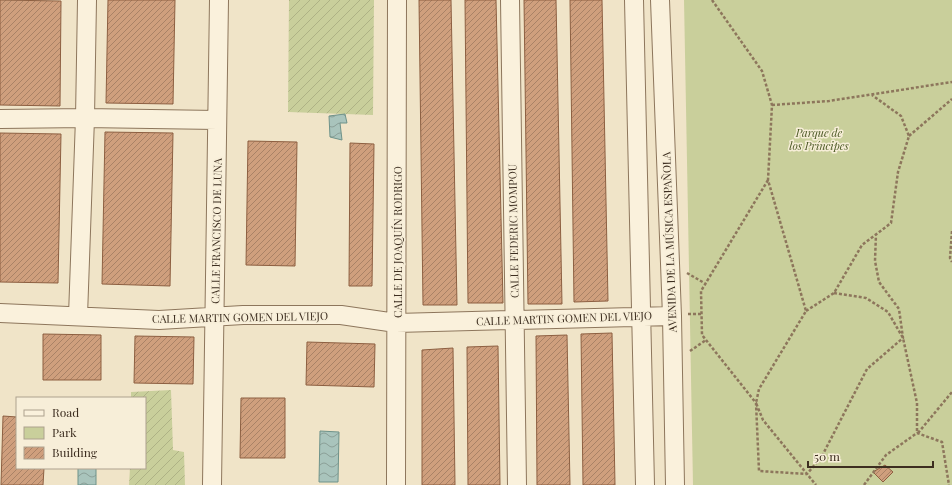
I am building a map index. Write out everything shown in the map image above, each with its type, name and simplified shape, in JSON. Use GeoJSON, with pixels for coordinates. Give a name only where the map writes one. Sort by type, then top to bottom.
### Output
{"type":"FeatureCollection","features":[{"type":"Feature","properties":{"kind":"street"},"geometry":{"type":"LineString","coordinates":[[78,316],[85,118],[87,0]]}},
{"type":"Feature","properties":{"kind":"street","name":"CALLE FRANCISCO DE LUNA"},"geometry":{"type":"LineString","coordinates":[[212,485],[219,0]]}},
{"type":"Feature","properties":{"kind":"street","name":"CALLE DE JOAQUÍN RODRIGO"},"geometry":{"type":"LineString","coordinates":[[396,485],[397,0]]}},
{"type":"Feature","properties":{"kind":"street","name":"CALLE FEDERIC MOMPOU"},"geometry":{"type":"LineString","coordinates":[[510,0],[517,485]]}},
{"type":"Feature","properties":{"kind":"street"},"geometry":{"type":"LineString","coordinates":[[634,0],[645,485]]}},
{"type":"Feature","properties":{"kind":"street","name":"AVENIDA DE LA MÚSICA ESPAÑOLA"},"geometry":{"type":"LineString","coordinates":[[660,0],[678,315],[676,485]]}},
{"type":"Feature","properties":{"kind":"street"},"geometry":{"type":"LineString","coordinates":[[0,119],[85,118],[217,120]]}},
{"type":"Feature","properties":{"kind":"street","name":"CALLE MARTIN GOMEN DEL VIEJO"},"geometry":{"type":"LineString","coordinates":[[0,313],[159,320],[215,316],[340,316],[396,323],[678,315]]}},
{"type":"Feature","properties":{"kind":"path"},"geometry":{"type":"LineString","coordinates":[[712,0],[762,71],[772,105],[768,180],[806,311]]}},
{"type":"Feature","properties":{"kind":"path"},"geometry":{"type":"LineString","coordinates":[[772,105],[829,101],[952,82]]}},
{"type":"Feature","properties":{"kind":"path"},"geometry":{"type":"LineString","coordinates":[[872,95],[901,116],[909,136]]}},
{"type":"Feature","properties":{"kind":"path"},"geometry":{"type":"LineString","coordinates":[[807,474],[759,471],[756,403],[759,389],[806,311],[834,293],[862,245],[891,223],[898,172],[909,136],[952,99]]}},
{"type":"Feature","properties":{"kind":"path"},"geometry":{"type":"LineString","coordinates":[[768,180],[701,291],[702,335],[756,403],[763,420],[816,485]]}},
{"type":"Feature","properties":{"kind":"path"},"geometry":{"type":"LineString","coordinates":[[952,231],[950,258],[952,262]]}},
{"type":"Feature","properties":{"kind":"path"},"geometry":{"type":"LineString","coordinates":[[876,234],[875,261],[879,282],[899,309],[903,338],[917,403],[917,433]]}},
{"type":"Feature","properties":{"kind":"path"},"geometry":{"type":"LineString","coordinates":[[834,293],[866,298],[888,312],[903,338]]}},
{"type":"Feature","properties":{"kind":"path"},"geometry":{"type":"LineString","coordinates":[[678,315],[701,314]]}},
{"type":"Feature","properties":{"kind":"path"},"geometry":{"type":"LineString","coordinates":[[807,474],[822,456],[867,369],[903,338]]}},
{"type":"Feature","properties":{"kind":"path"},"geometry":{"type":"LineString","coordinates":[[864,485],[886,454],[917,433],[952,392]]}},
{"type":"Feature","properties":{"kind":"path"},"geometry":{"type":"LineString","coordinates":[[917,433],[942,442],[951,484]]}},
{"type":"Feature","properties":{"kind":"green space"},"geometry":{"type":"Polygon","coordinates":[[[289,0],[374,0],[373,115],[288,112],[289,0]]]}},
{"type":"Feature","properties":{"kind":"green space","name":"Parque de los Príncipes"},"geometry":{"type":"Polygon","coordinates":[[[684,0],[952,0],[952,485],[693,485],[684,0]]]}},
{"type":"Feature","properties":{"kind":"green space"},"geometry":{"type":"Polygon","coordinates":[[[171,390],[173,450],[184,452],[185,485],[129,485],[130,469],[146,469],[146,397],[131,397],[131,392],[171,390]]]}},
{"type":"Feature","properties":{"kind":"water"},"geometry":{"type":"Polygon","coordinates":[[[345,114],[347,123],[340,123],[342,140],[330,137],[329,116],[345,114]]]}},
{"type":"Feature","properties":{"kind":"water"},"geometry":{"type":"Polygon","coordinates":[[[320,431],[339,432],[338,482],[319,482],[320,431]]]}},
{"type":"Feature","properties":{"kind":"water"},"geometry":{"type":"Polygon","coordinates":[[[78,469],[96,469],[96,485],[78,485],[78,469]]]}},
{"type":"Feature","properties":{"kind":"building"},"geometry":{"type":"Polygon","coordinates":[[[0,0],[61,1],[60,106],[0,105],[0,0]]]}},
{"type":"Feature","properties":{"kind":"building"},"geometry":{"type":"Polygon","coordinates":[[[108,0],[175,0],[173,104],[106,103],[108,0]]]}},
{"type":"Feature","properties":{"kind":"building"},"geometry":{"type":"Polygon","coordinates":[[[419,0],[451,0],[457,305],[423,305],[419,0]]]}},
{"type":"Feature","properties":{"kind":"building"},"geometry":{"type":"Polygon","coordinates":[[[465,0],[496,0],[503,303],[468,303],[465,0]]]}},
{"type":"Feature","properties":{"kind":"building"},"geometry":{"type":"Polygon","coordinates":[[[524,0],[556,0],[562,304],[528,304],[524,0]]]}},
{"type":"Feature","properties":{"kind":"building"},"geometry":{"type":"Polygon","coordinates":[[[570,0],[602,0],[608,301],[574,302],[570,0]]]}},
{"type":"Feature","properties":{"kind":"building"},"geometry":{"type":"Polygon","coordinates":[[[105,132],[173,133],[170,286],[102,284],[105,132]]]}},
{"type":"Feature","properties":{"kind":"building"},"geometry":{"type":"Polygon","coordinates":[[[0,133],[61,134],[58,283],[0,282],[0,133]]]}},
{"type":"Feature","properties":{"kind":"building"},"geometry":{"type":"Polygon","coordinates":[[[248,141],[297,142],[295,266],[246,265],[248,141]]]}},
{"type":"Feature","properties":{"kind":"building"},"geometry":{"type":"Polygon","coordinates":[[[350,143],[374,144],[372,286],[349,286],[350,143]]]}},
{"type":"Feature","properties":{"kind":"building"},"geometry":{"type":"Polygon","coordinates":[[[612,333],[615,485],[583,485],[581,334],[612,333]]]}},
{"type":"Feature","properties":{"kind":"building"},"geometry":{"type":"Polygon","coordinates":[[[43,334],[101,335],[101,380],[43,380],[43,334]]]}},
{"type":"Feature","properties":{"kind":"building"},"geometry":{"type":"Polygon","coordinates":[[[567,335],[570,485],[537,485],[536,336],[567,335]]]}},
{"type":"Feature","properties":{"kind":"building"},"geometry":{"type":"Polygon","coordinates":[[[135,336],[194,337],[193,384],[134,383],[135,336]]]}},
{"type":"Feature","properties":{"kind":"building"},"geometry":{"type":"Polygon","coordinates":[[[307,342],[375,344],[374,387],[306,385],[307,342]]]}},
{"type":"Feature","properties":{"kind":"building"},"geometry":{"type":"Polygon","coordinates":[[[498,346],[500,485],[468,485],[467,347],[498,346]]]}},
{"type":"Feature","properties":{"kind":"building"},"geometry":{"type":"Polygon","coordinates":[[[453,348],[455,485],[422,485],[422,350],[453,348]]]}},
{"type":"Feature","properties":{"kind":"building"},"geometry":{"type":"Polygon","coordinates":[[[241,398],[285,398],[285,458],[240,458],[241,398]]]}},
{"type":"Feature","properties":{"kind":"building"},"geometry":{"type":"Polygon","coordinates":[[[3,416],[16,417],[16,469],[44,469],[43,485],[1,485],[3,416]]]}},
{"type":"Feature","properties":{"kind":"building"},"geometry":{"type":"Polygon","coordinates":[[[885,465],[893,472],[883,482],[873,472],[885,465]]]}}]}
